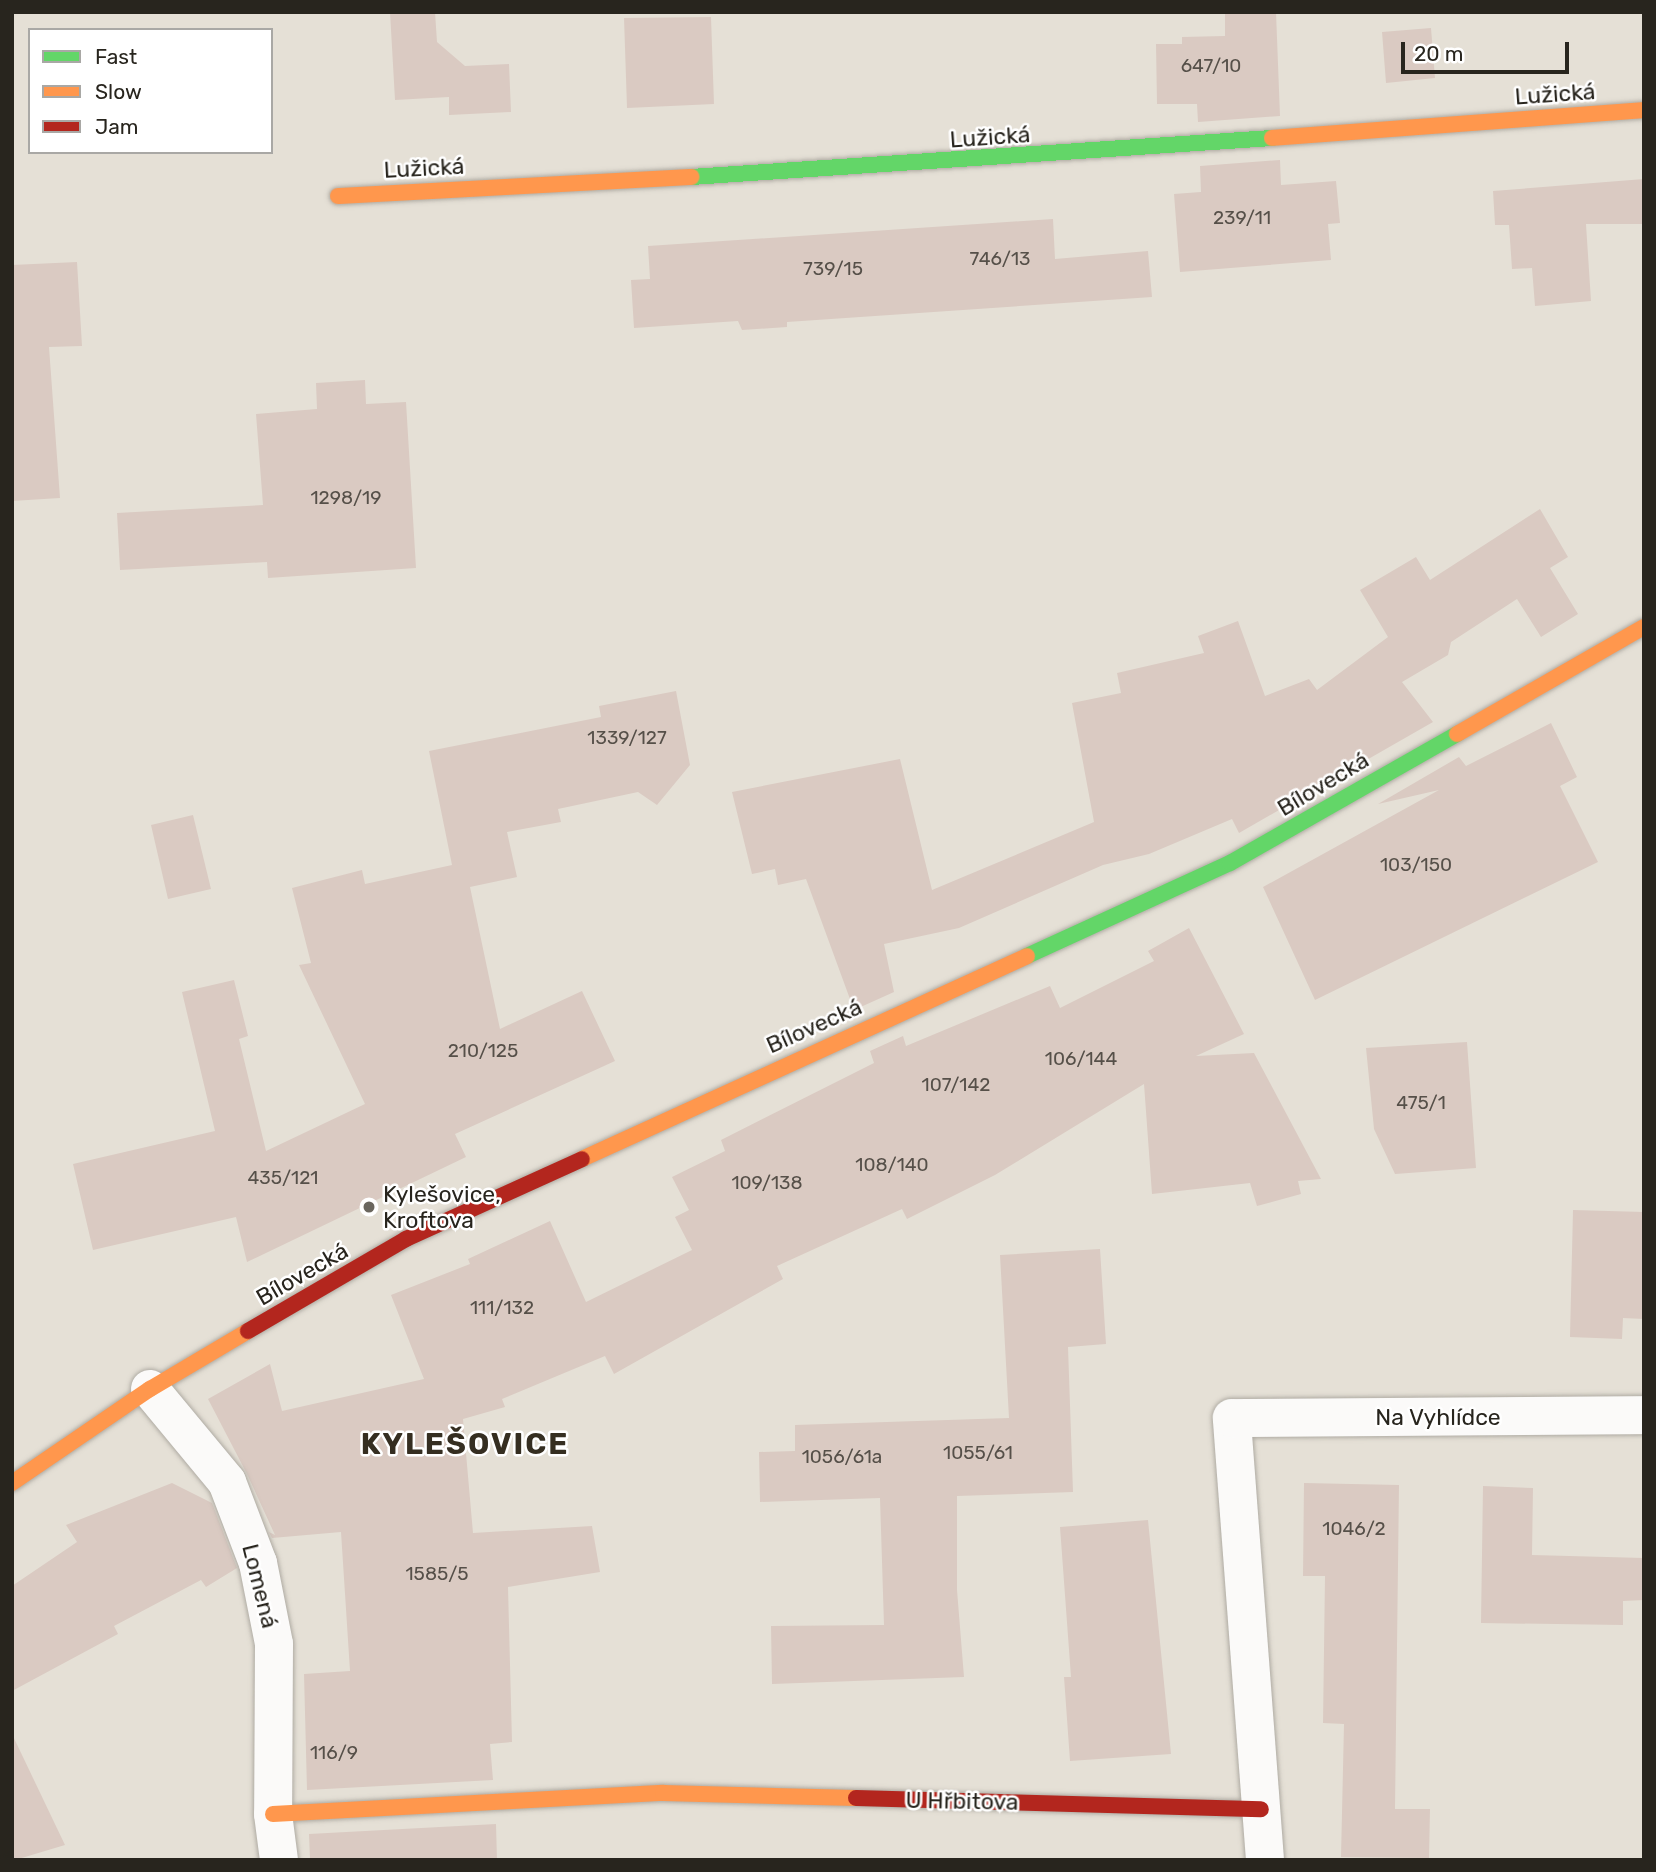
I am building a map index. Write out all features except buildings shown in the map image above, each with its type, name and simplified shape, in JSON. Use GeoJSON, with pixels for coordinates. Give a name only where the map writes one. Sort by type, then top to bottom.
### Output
{"type":"FeatureCollection","features":[{"type":"Feature","properties":{"kind":"street","name":"Lužická"},"geometry":{"type":"LineString","coordinates":[[338,196],[964,162],[1644,110]]}},
{"type":"Feature","properties":{"kind":"street","name":"Bílovecká"},"geometry":{"type":"LineString","coordinates":[[12,1483],[150,1389],[406,1239],[509,1189],[1230,863],[1644,627]]}},
{"type":"Feature","properties":{"kind":"street","name":"Lomená"},"geometry":{"type":"LineString","coordinates":[[150,1389],[227,1482],[258,1563],[274,1644],[273,1814],[279,1860]]}},
{"type":"Feature","properties":{"kind":"street","name":"Na Vyhlídce"},"geometry":{"type":"LineString","coordinates":[[1261,1809],[1232,1418],[1644,1415]]}},
{"type":"Feature","properties":{"kind":"street","name":"U Hřbitova"},"geometry":{"type":"LineString","coordinates":[[273,1814],[663,1793],[1261,1809]]}},
{"type":"Feature","properties":{"kind":"street"},"geometry":{"type":"LineString","coordinates":[[1261,1809],[1265,1860]]}},
{"type":"Feature","properties":{"kind":"traffic: fast"},"geometry":{"type":"LineString","coordinates":[[691,177],[1272,138]]}},
{"type":"Feature","properties":{"kind":"traffic: fast"},"geometry":{"type":"LineString","coordinates":[[1027,956],[1230,863],[1457,734]]}},
{"type":"Feature","properties":{"kind":"traffic: slow"},"geometry":{"type":"LineString","coordinates":[[1272,138],[1644,110]]}},
{"type":"Feature","properties":{"kind":"traffic: slow"},"geometry":{"type":"LineString","coordinates":[[338,196],[691,177]]}},
{"type":"Feature","properties":{"kind":"traffic: slow"},"geometry":{"type":"LineString","coordinates":[[1457,734],[1644,627]]}},
{"type":"Feature","properties":{"kind":"traffic: slow"},"geometry":{"type":"LineString","coordinates":[[582,1159],[1027,956]]}},
{"type":"Feature","properties":{"kind":"traffic: slow"},"geometry":{"type":"LineString","coordinates":[[12,1483],[150,1389],[248,1331]]}},
{"type":"Feature","properties":{"kind":"traffic: slow"},"geometry":{"type":"LineString","coordinates":[[273,1814],[663,1793],[856,1798]]}},
{"type":"Feature","properties":{"kind":"traffic: jam"},"geometry":{"type":"LineString","coordinates":[[248,1331],[406,1239],[582,1159]]}},
{"type":"Feature","properties":{"kind":"traffic: jam"},"geometry":{"type":"LineString","coordinates":[[856,1798],[1261,1809]]}},
{"type":"Feature","properties":{"kind":"place","name":"Kylešovice, Kroftova"},"geometry":{"type":"Point","coordinates":[369,1207]}},
{"type":"Feature","properties":{"kind":"district","name":"KYLEŠOVICE"},"geometry":{"type":"Point","coordinates":[465,1444]}}]}
